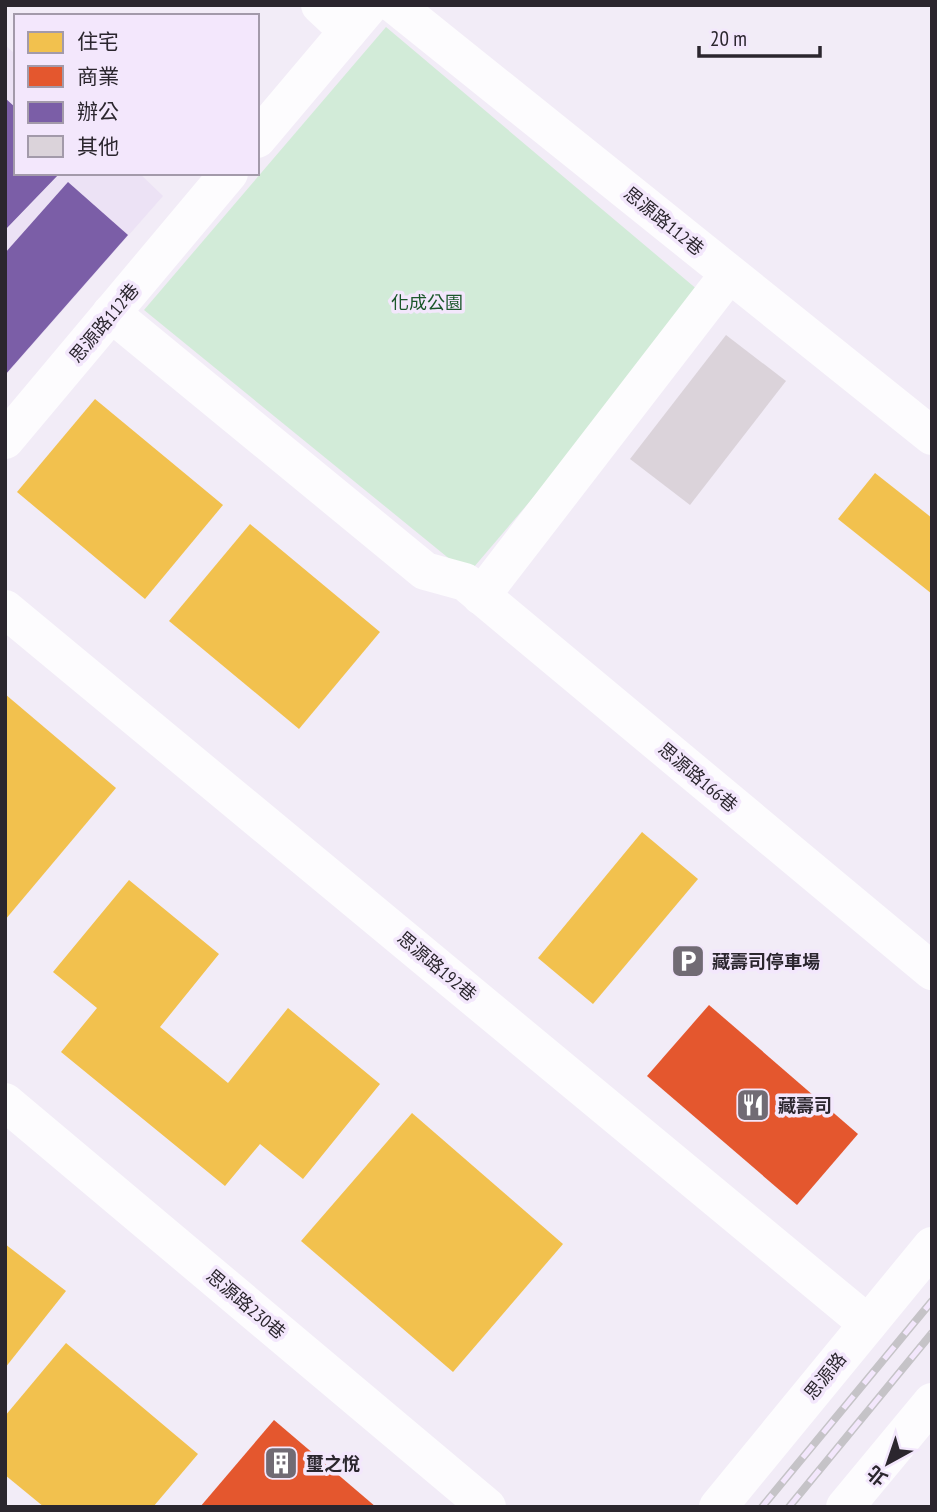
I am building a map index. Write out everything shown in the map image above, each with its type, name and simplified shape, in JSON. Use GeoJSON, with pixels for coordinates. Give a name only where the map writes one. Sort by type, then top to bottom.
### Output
{"type":"FeatureCollection","features":[{"type":"Feature","properties":{"kind":"street"},"geometry":{"type":"LineString","coordinates":[[259,137],[359,18],[320,5]]}},
{"type":"Feature","properties":{"kind":"street","name":"思源路112巷"},"geometry":{"type":"LineString","coordinates":[[396,5],[932,436]]}},
{"type":"Feature","properties":{"kind":"street","name":"思源路112巷"},"geometry":{"type":"LineString","coordinates":[[5,440],[227,175]]}},
{"type":"Feature","properties":{"kind":"street"},"geometry":{"type":"LineString","coordinates":[[111,313],[425,571],[473,589],[729,274]]}},
{"type":"Feature","properties":{"kind":"street","name":"思源路166巷"},"geometry":{"type":"LineString","coordinates":[[473,589],[932,971]]}},
{"type":"Feature","properties":{"kind":"street","name":"思源路192巷"},"geometry":{"type":"LineString","coordinates":[[5,609],[868,1324]]}},
{"type":"Feature","properties":{"kind":"street","name":"思源路230巷"},"geometry":{"type":"LineString","coordinates":[[5,1102],[487,1507]]}},
{"type":"Feature","properties":{"kind":"street","name":"思源路"},"geometry":{"type":"LineString","coordinates":[[718,1507],[932,1246]]}},
{"type":"Feature","properties":{"kind":"street"},"geometry":{"type":"LineString","coordinates":[[845,1507],[932,1402]]}},
{"type":"Feature","properties":{"kind":"shaded area"},"geometry":{"type":"Polygon","coordinates":[[[5,45],[14,53],[14,175],[141,175],[163,196],[5,376],[5,45]]]}},
{"type":"Feature","properties":{"kind":"green space","name":"化成公園"},"geometry":{"type":"Polygon","coordinates":[[[386,27],[705,296],[468,574],[144,310],[386,27]]]}},
{"type":"Feature","properties":{"kind":"building: 住宅"},"geometry":{"type":"Polygon","coordinates":[[[95,399],[223,505],[145,599],[17,492],[95,399]]]}},
{"type":"Feature","properties":{"kind":"building: 住宅"},"geometry":{"type":"Polygon","coordinates":[[[875,473],[932,518],[932,594],[838,519],[875,473]]]}},
{"type":"Feature","properties":{"kind":"building: 住宅"},"geometry":{"type":"Polygon","coordinates":[[[250,524],[380,632],[299,729],[169,621],[250,524]]]}},
{"type":"Feature","properties":{"kind":"building: 住宅"},"geometry":{"type":"Polygon","coordinates":[[[5,694],[116,788],[5,920],[5,694]]]}},
{"type":"Feature","properties":{"kind":"building: 住宅"},"geometry":{"type":"Polygon","coordinates":[[[642,832],[698,879],[593,1004],[538,958],[642,832]]]}},
{"type":"Feature","properties":{"kind":"building: 住宅"},"geometry":{"type":"Polygon","coordinates":[[[129,880],[219,954],[160,1027],[228,1083],[288,1008],[380,1084],[303,1179],[260,1144],[225,1186],[61,1052],[97,1008],[53,972],[129,880]]]}},
{"type":"Feature","properties":{"kind":"building: 住宅"},"geometry":{"type":"Polygon","coordinates":[[[412,1113],[563,1244],[453,1372],[301,1241],[412,1113]]]}},
{"type":"Feature","properties":{"kind":"building: 住宅"},"geometry":{"type":"Polygon","coordinates":[[[5,1244],[66,1291],[5,1368],[5,1244]]]}},
{"type":"Feature","properties":{"kind":"building: 住宅"},"geometry":{"type":"Polygon","coordinates":[[[66,1343],[198,1454],[153,1507],[44,1507],[5,1475],[5,1416],[66,1343]]]}},
{"type":"Feature","properties":{"kind":"building: 商業","name":"藏壽司"},"geometry":{"type":"Polygon","coordinates":[[[709,1005],[858,1134],[797,1205],[647,1076],[709,1005]]]}},
{"type":"Feature","properties":{"kind":"building: 商業","name":"璽之悅"},"geometry":{"type":"Polygon","coordinates":[[[274,1420],[376,1507],[200,1507],[274,1420]]]}},
{"type":"Feature","properties":{"kind":"building: 辦公"},"geometry":{"type":"Polygon","coordinates":[[[5,98],[14,106],[14,175],[58,175],[5,230],[5,98]]]}},
{"type":"Feature","properties":{"kind":"building: 辦公"},"geometry":{"type":"Polygon","coordinates":[[[68,182],[128,235],[5,375],[5,253],[68,182]]]}},
{"type":"Feature","properties":{"kind":"building: 其他"},"geometry":{"type":"Polygon","coordinates":[[[726,335],[786,381],[690,505],[630,459],[726,335]]]}},
{"type":"Feature","properties":{"kind":"railway"},"geometry":{"type":"LineString","coordinates":[[762,1507],[932,1301]]}},
{"type":"Feature","properties":{"kind":"railway"},"geometry":{"type":"LineString","coordinates":[[789,1507],[932,1333]]}},
{"type":"Feature","properties":{"kind":"place","name":"藏壽司停車場"},"geometry":{"type":"Point","coordinates":[688,961]}},
{"type":"Feature","properties":{"kind":"place","name":"藏壽司"},"geometry":{"type":"Point","coordinates":[753,1105]}},
{"type":"Feature","properties":{"kind":"place","name":"璽之悅"},"geometry":{"type":"Point","coordinates":[281,1463]}}]}
